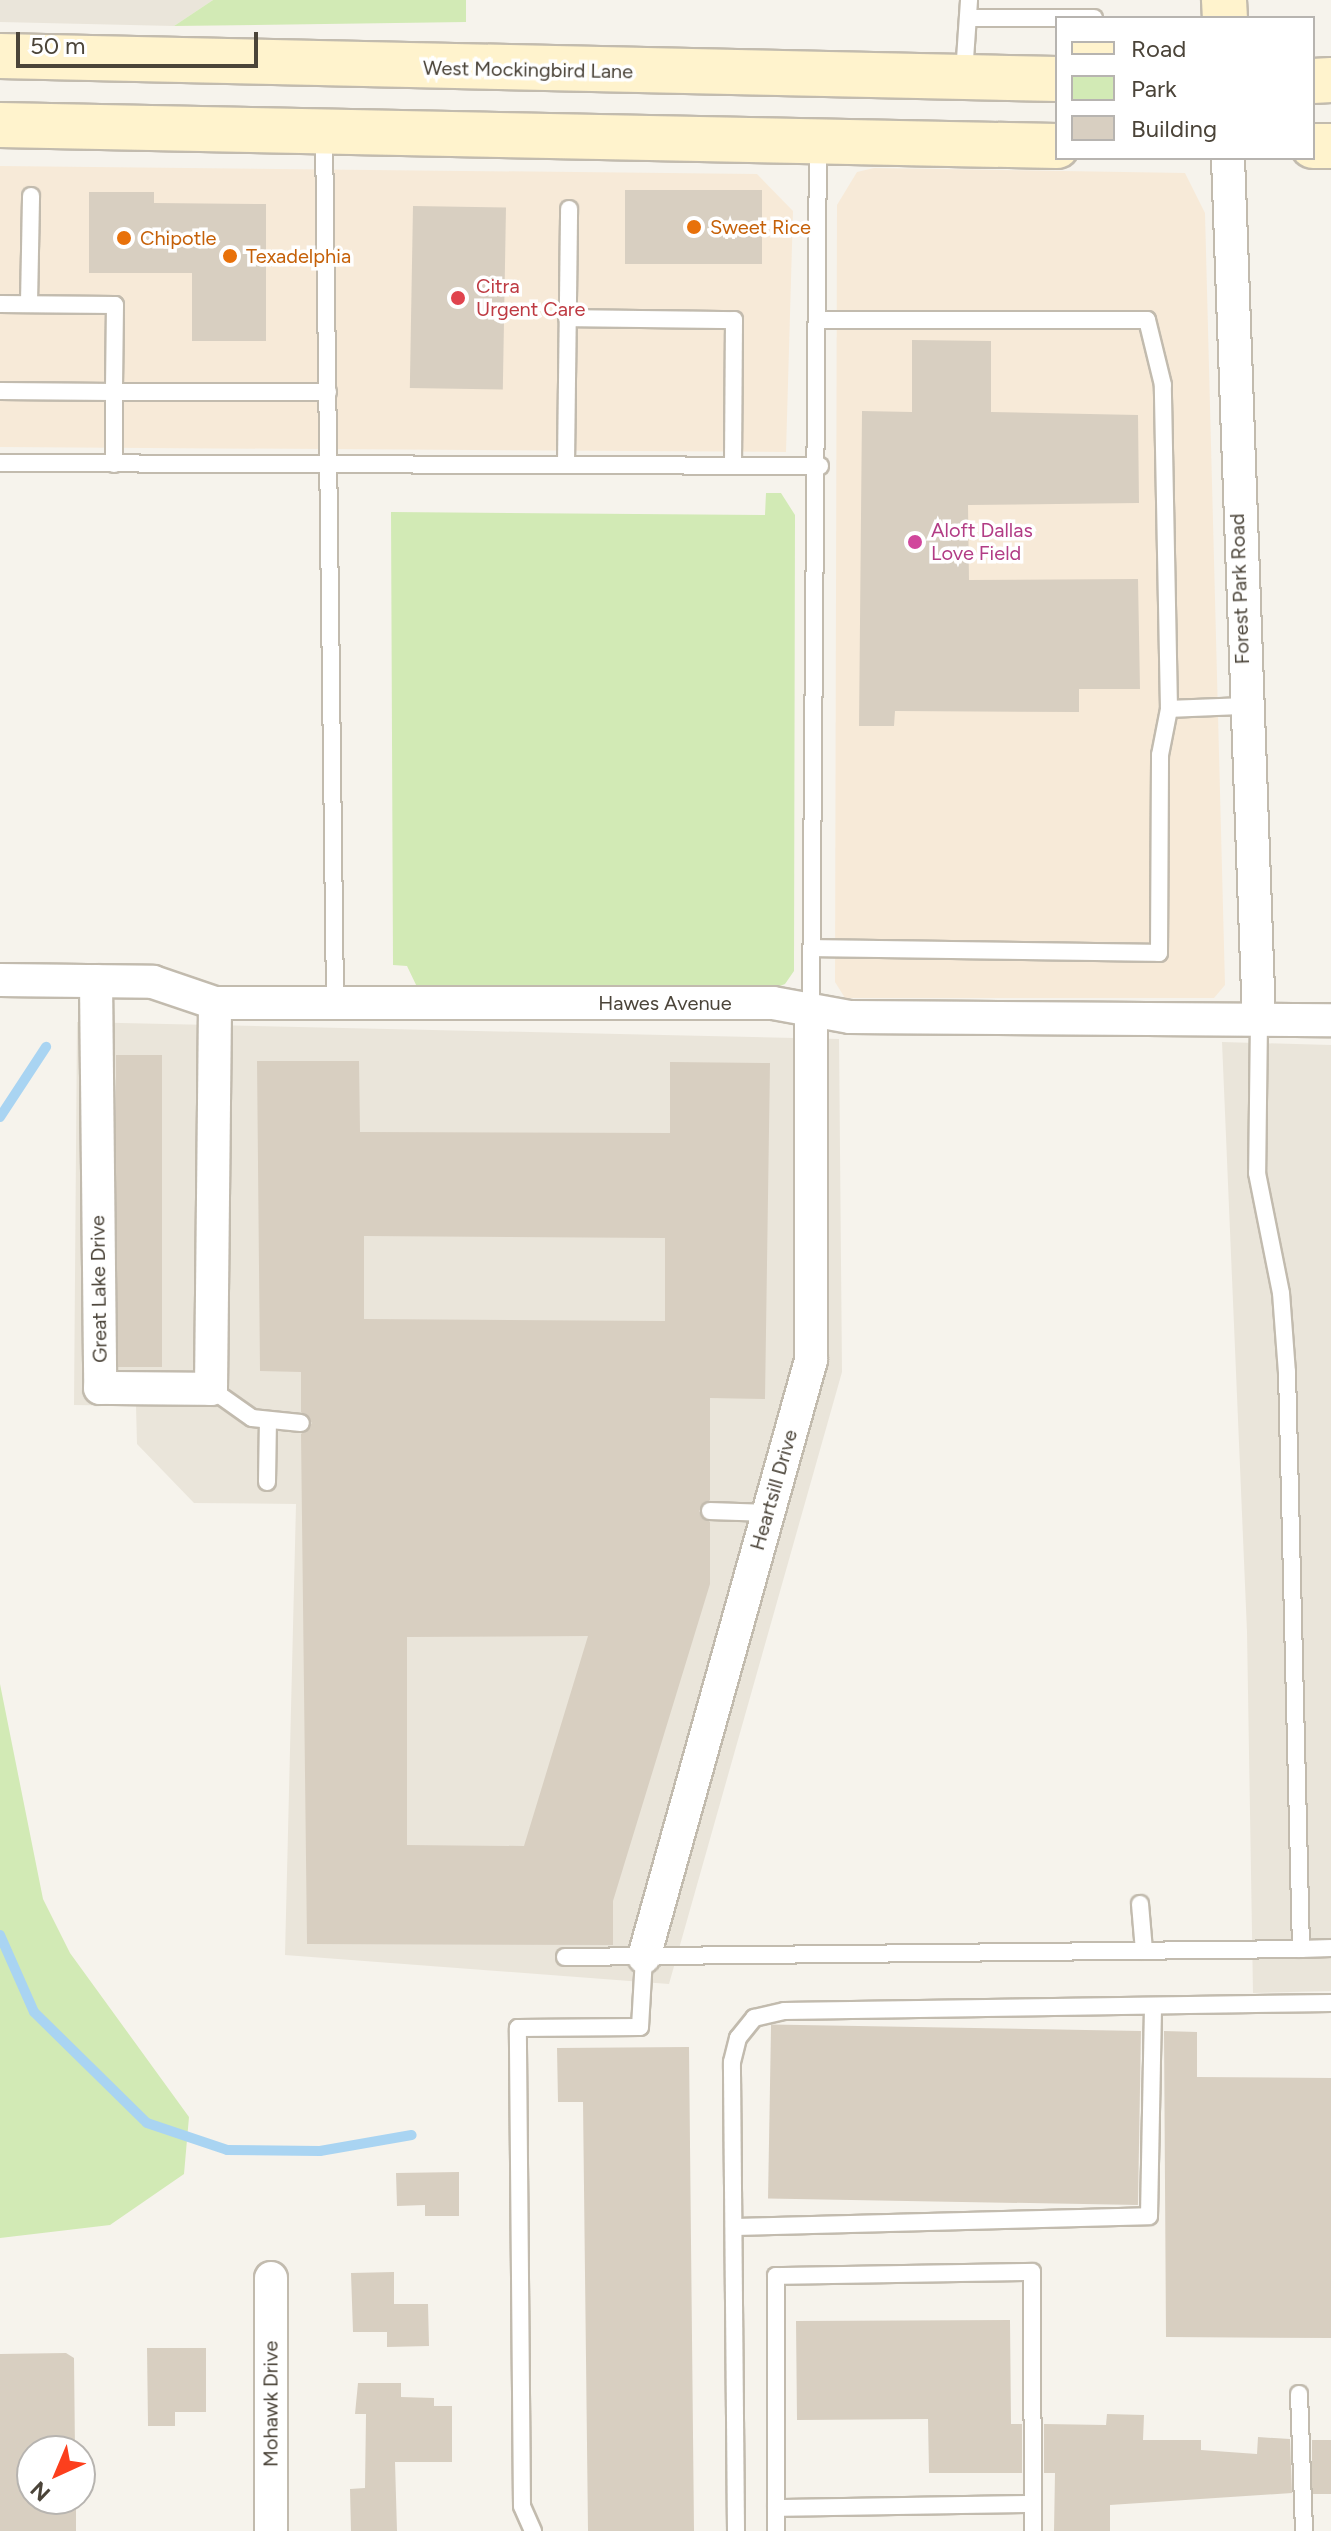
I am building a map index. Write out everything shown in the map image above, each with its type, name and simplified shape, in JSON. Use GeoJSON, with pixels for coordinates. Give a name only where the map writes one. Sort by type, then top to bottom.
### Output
{"type":"FeatureCollection","features":[{"type":"Feature","properties":{"kind":"main road","name":"West Mockingbird Lane"},"geometry":{"type":"LineString","coordinates":[[0,56],[326,66],[1055,79]]}},
{"type":"Feature","properties":{"kind":"main road"},"geometry":{"type":"LineString","coordinates":[[324,135],[326,66]]}},
{"type":"Feature","properties":{"kind":"main road"},"geometry":{"type":"LineString","coordinates":[[0,125],[324,135],[1055,146]]}},
{"type":"Feature","properties":{"kind":"street","name":"Forest Park Road"},"geometry":{"type":"LineString","coordinates":[[1228,160],[1245,706],[1259,1020]]}},
{"type":"Feature","properties":{"kind":"street","name":"Hawes Avenue"},"geometry":{"type":"LineString","coordinates":[[0,980],[153,982],[215,1003],[773,1003],[850,1017],[1331,1020]]}},
{"type":"Feature","properties":{"kind":"street","name":"Great Lake Drive"},"geometry":{"type":"LineString","coordinates":[[96,981],[100,1388],[211,1389]]}},
{"type":"Feature","properties":{"kind":"street"},"geometry":{"type":"LineString","coordinates":[[211,1389],[215,1003]]}},
{"type":"Feature","properties":{"kind":"street","name":"Heartsill Drive"},"geometry":{"type":"LineString","coordinates":[[644,1957],[811,1360],[811,1010]]}},
{"type":"Feature","properties":{"kind":"street","name":"Mohawk Drive"},"geometry":{"type":"LineString","coordinates":[[271,2278],[271,2531]]}},
{"type":"Feature","properties":{"kind":"lane"},"geometry":{"type":"LineString","coordinates":[[964,78],[969,0]]}},
{"type":"Feature","properties":{"kind":"lane"},"geometry":{"type":"LineString","coordinates":[[968,18],[1055,18]]}},
{"type":"Feature","properties":{"kind":"lane"},"geometry":{"type":"LineString","coordinates":[[324,135],[335,1002]]}},
{"type":"Feature","properties":{"kind":"lane"},"geometry":{"type":"LineString","coordinates":[[811,1010],[815,948],[820,466],[818,143]]}},
{"type":"Feature","properties":{"kind":"lane"},"geometry":{"type":"LineString","coordinates":[[29,303],[31,196]]}},
{"type":"Feature","properties":{"kind":"lane"},"geometry":{"type":"LineString","coordinates":[[566,463],[569,209]]}},
{"type":"Feature","properties":{"kind":"lane"},"geometry":{"type":"LineString","coordinates":[[0,304],[115,305],[114,464]]}},
{"type":"Feature","properties":{"kind":"lane"},"geometry":{"type":"LineString","coordinates":[[567,318],[734,320],[733,464]]}},
{"type":"Feature","properties":{"kind":"lane"},"geometry":{"type":"LineString","coordinates":[[815,948],[1159,953],[1160,755],[1169,709],[1163,385],[1147,320],[821,320]]}},
{"type":"Feature","properties":{"kind":"lane"},"geometry":{"type":"LineString","coordinates":[[0,391],[328,392]]}},
{"type":"Feature","properties":{"kind":"lane"},"geometry":{"type":"LineString","coordinates":[[0,463],[820,466]]}},
{"type":"Feature","properties":{"kind":"lane"},"geometry":{"type":"LineString","coordinates":[[1169,709],[1245,706]]}},
{"type":"Feature","properties":{"kind":"lane"},"geometry":{"type":"LineString","coordinates":[[1259,1020],[1257,1173],[1281,1293],[1287,1372],[1301,1949]]}},
{"type":"Feature","properties":{"kind":"lane"},"geometry":{"type":"LineString","coordinates":[[211,1389],[233,1409],[268,1420],[301,1423]]}},
{"type":"Feature","properties":{"kind":"lane"},"geometry":{"type":"LineString","coordinates":[[267,1482],[268,1420]]}},
{"type":"Feature","properties":{"kind":"lane"},"geometry":{"type":"LineString","coordinates":[[710,1511],[769,1513]]}},
{"type":"Feature","properties":{"kind":"lane"},"geometry":{"type":"LineString","coordinates":[[1140,1904],[1144,1951]]}},
{"type":"Feature","properties":{"kind":"lane"},"geometry":{"type":"LineString","coordinates":[[565,1957],[1331,1948]]}},
{"type":"Feature","properties":{"kind":"lane"},"geometry":{"type":"LineString","coordinates":[[533,2531],[522,2506],[518,2028],[640,2027],[644,1957]]}},
{"type":"Feature","properties":{"kind":"lane"},"geometry":{"type":"LineString","coordinates":[[736,2531],[732,2062],[738,2038],[754,2018],[784,2011],[1331,2003]]}},
{"type":"Feature","properties":{"kind":"lane"},"geometry":{"type":"LineString","coordinates":[[734,2227],[1149,2216],[1153,2006]]}},
{"type":"Feature","properties":{"kind":"lane"},"geometry":{"type":"LineString","coordinates":[[776,2531],[776,2276],[1032,2272],[1033,2531]]}},
{"type":"Feature","properties":{"kind":"lane"},"geometry":{"type":"LineString","coordinates":[[1299,2394],[1304,2531]]}},
{"type":"Feature","properties":{"kind":"lane"},"geometry":{"type":"LineString","coordinates":[[776,2508],[1033,2504]]}},
{"type":"Feature","properties":{"kind":"shaded area"},"geometry":{"type":"Polygon","coordinates":[[[0,0],[213,0],[174,26],[0,22],[0,0]]]}},
{"type":"Feature","properties":{"kind":"shaded area"},"geometry":{"type":"Polygon","coordinates":[[[0,166],[757,174],[793,211],[786,452],[0,447],[0,166]]]}},
{"type":"Feature","properties":{"kind":"shaded area"},"geometry":{"type":"Polygon","coordinates":[[[874,168],[1185,173],[1205,213],[1225,985],[1214,998],[845,998],[835,982],[837,205],[857,172],[874,168]]]}},
{"type":"Feature","properties":{"kind":"shaded area"},"geometry":{"type":"Polygon","coordinates":[[[77,1022],[839,1039],[842,1372],[669,1984],[285,1955],[296,1504],[194,1503],[137,1444],[136,1406],[74,1405],[77,1022]]]}},
{"type":"Feature","properties":{"kind":"shaded area"},"geometry":{"type":"Polygon","coordinates":[[[1222,1042],[1331,1045],[1331,1991],[1253,1993],[1247,1632],[1222,1042]]]}},
{"type":"Feature","properties":{"kind":"green space"},"geometry":{"type":"Polygon","coordinates":[[[213,0],[466,0],[466,22],[174,26],[213,0]]]}},
{"type":"Feature","properties":{"kind":"green space"},"geometry":{"type":"Polygon","coordinates":[[[766,493],[781,493],[795,515],[794,971],[785,984],[768,991],[418,989],[407,966],[393,965],[391,512],[765,515],[766,493]]]}},
{"type":"Feature","properties":{"kind":"green space"},"geometry":{"type":"Polygon","coordinates":[[[0,1684],[43,1899],[70,1953],[189,2117],[184,2174],[110,2225],[0,2238],[0,1684]]]}},
{"type":"Feature","properties":{"kind":"building","name":"Sweet Rice"},"geometry":{"type":"Polygon","coordinates":[[[625,190],[762,190],[762,264],[625,264],[625,190]]]}},
{"type":"Feature","properties":{"kind":"building"},"geometry":{"type":"Polygon","coordinates":[[[89,192],[154,192],[154,203],[266,204],[266,341],[192,341],[192,273],[89,273],[89,192]]]}},
{"type":"Feature","properties":{"kind":"building","name":"Citra Urgent Care"},"geometry":{"type":"Polygon","coordinates":[[[413,206],[506,208],[503,390],[410,388],[413,206]]]}},
{"type":"Feature","properties":{"kind":"building","name":"Aloft Dallas Love Field"},"geometry":{"type":"Polygon","coordinates":[[[912,340],[991,341],[991,412],[1138,415],[1139,503],[968,505],[969,580],[1138,579],[1140,689],[1079,689],[1079,712],[895,711],[894,726],[859,726],[862,411],[912,412],[912,340]]]}},
{"type":"Feature","properties":{"kind":"building"},"geometry":{"type":"Polygon","coordinates":[[[116,1055],[162,1055],[162,1367],[116,1367],[116,1055]]]}},
{"type":"Feature","properties":{"kind":"building"},"geometry":{"type":"Polygon","coordinates":[[[257,1061],[359,1061],[360,1132],[670,1133],[670,1062],[770,1063],[765,1399],[710,1398],[710,1500],[699,1511],[710,1522],[710,1584],[613,1901],[613,1945],[307,1944],[301,1434],[312,1423],[301,1412],[301,1372],[260,1371],[257,1061]],[[364,1236],[364,1319],[665,1321],[665,1238],[364,1236]],[[588,1636],[407,1637],[407,1845],[524,1846],[588,1636]]]}},
{"type":"Feature","properties":{"kind":"building"},"geometry":{"type":"Polygon","coordinates":[[[771,2025],[1141,2031],[1138,2205],[768,2199],[771,2025]]]}},
{"type":"Feature","properties":{"kind":"building"},"geometry":{"type":"Polygon","coordinates":[[[1164,2031],[1197,2032],[1197,2077],[1331,2078],[1331,2338],[1166,2337],[1164,2031]]]}},
{"type":"Feature","properties":{"kind":"building"},"geometry":{"type":"Polygon","coordinates":[[[689,2047],[694,2531],[588,2531],[583,2102],[558,2102],[557,2048],[689,2047]]]}},
{"type":"Feature","properties":{"kind":"building"},"geometry":{"type":"Polygon","coordinates":[[[459,2172],[459,2216],[425,2216],[425,2205],[397,2206],[396,2173],[459,2172]]]}},
{"type":"Feature","properties":{"kind":"building"},"geometry":{"type":"Polygon","coordinates":[[[394,2272],[394,2304],[428,2304],[429,2346],[387,2347],[387,2332],[353,2332],[351,2273],[394,2272]]]}},
{"type":"Feature","properties":{"kind":"building"},"geometry":{"type":"Polygon","coordinates":[[[1010,2320],[1011,2424],[1022,2424],[1022,2473],[929,2473],[928,2419],[797,2420],[796,2321],[1010,2320]]]}},
{"type":"Feature","properties":{"kind":"building"},"geometry":{"type":"Polygon","coordinates":[[[147,2348],[206,2348],[206,2412],[175,2412],[175,2426],[148,2426],[147,2348]]]}},
{"type":"Feature","properties":{"kind":"building"},"geometry":{"type":"Polygon","coordinates":[[[66,2353],[74,2358],[75,2435],[16,2435],[16,2515],[76,2515],[76,2531],[0,2531],[0,2354],[66,2353]]]}},
{"type":"Feature","properties":{"kind":"building"},"geometry":{"type":"Polygon","coordinates":[[[358,2383],[401,2383],[401,2397],[434,2398],[434,2406],[452,2406],[452,2462],[395,2462],[397,2531],[351,2531],[350,2489],[365,2488],[366,2414],[355,2414],[358,2383]]]}},
{"type":"Feature","properties":{"kind":"building"},"geometry":{"type":"Polygon","coordinates":[[[1107,2414],[1144,2415],[1143,2440],[1201,2440],[1201,2450],[1257,2454],[1258,2437],[1290,2439],[1292,2493],[1110,2505],[1110,2531],[1054,2531],[1055,2473],[1044,2473],[1044,2424],[1106,2425],[1107,2414]]]}},
{"type":"Feature","properties":{"kind":"building"},"geometry":{"type":"Polygon","coordinates":[[[1312,2440],[1331,2440],[1331,2494],[1312,2494],[1312,2440]]]}},
{"type":"Feature","properties":{"kind":"waterway"},"geometry":{"type":"LineString","coordinates":[[0,1117],[46,1047]]}},
{"type":"Feature","properties":{"kind":"waterway"},"geometry":{"type":"LineString","coordinates":[[0,1935],[34,2012],[147,2123],[227,2150],[320,2151],[412,2135]]}},
{"type":"Feature","properties":{"kind":"place","name":"Sweet Rice"},"geometry":{"type":"Point","coordinates":[694,227]}},
{"type":"Feature","properties":{"kind":"place","name":"Chipotle"},"geometry":{"type":"Point","coordinates":[124,238]}},
{"type":"Feature","properties":{"kind":"place","name":"Texadelphia"},"geometry":{"type":"Point","coordinates":[230,256]}},
{"type":"Feature","properties":{"kind":"place","name":"Citra Urgent Care"},"geometry":{"type":"Point","coordinates":[458,298]}},
{"type":"Feature","properties":{"kind":"place","name":"Aloft Dallas Love Field"},"geometry":{"type":"Point","coordinates":[915,542]}}]}
